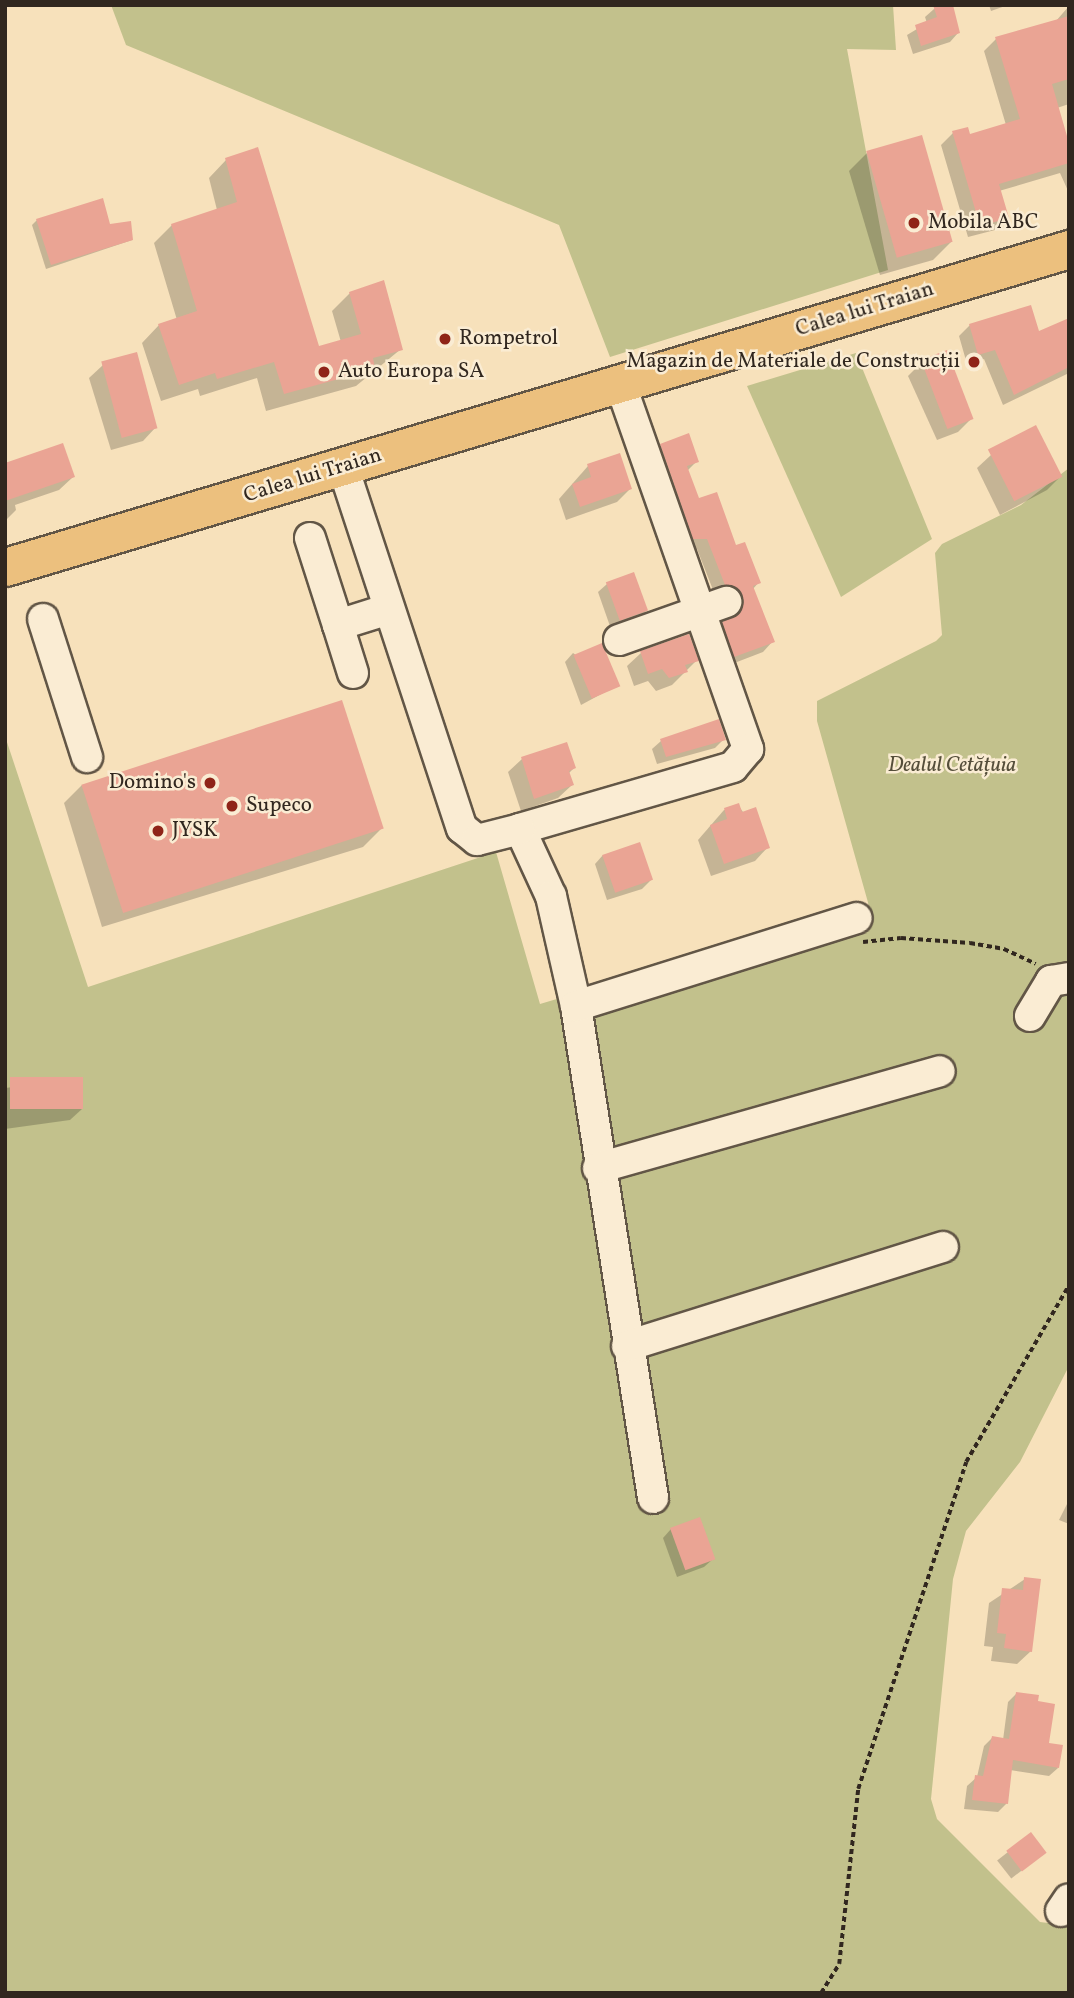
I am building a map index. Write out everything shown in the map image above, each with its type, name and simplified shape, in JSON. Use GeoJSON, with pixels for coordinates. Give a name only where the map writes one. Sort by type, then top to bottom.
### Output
{"type":"FeatureCollection","features":[{"type":"Feature","properties":{"kind":"main road","name":"Calea lui Traian"},"geometry":{"type":"LineString","coordinates":[[5,568],[1069,249]]}},
{"type":"Feature","properties":{"kind":"street"},"geometry":{"type":"LineString","coordinates":[[343,467],[462,828],[477,840],[733,767],[742,759],[747,738],[712,607],[620,383]]}},
{"type":"Feature","properties":{"kind":"street"},"geometry":{"type":"LineString","coordinates":[[310,538],[353,673]]}},
{"type":"Feature","properties":{"kind":"street"},"geometry":{"type":"LineString","coordinates":[[619,640],[712,607]]}},
{"type":"Feature","properties":{"kind":"street"},"geometry":{"type":"LineString","coordinates":[[338,625],[389,608]]}},
{"type":"Feature","properties":{"kind":"street"},"geometry":{"type":"LineString","coordinates":[[43,619],[87,758]]}},
{"type":"Feature","properties":{"kind":"street"},"geometry":{"type":"LineString","coordinates":[[520,829],[551,896],[576,1006],[598,1167],[653,1498]]}},
{"type":"Feature","properties":{"kind":"street"},"geometry":{"type":"LineString","coordinates":[[576,1006],[858,930]]}},
{"type":"Feature","properties":{"kind":"street"},"geometry":{"type":"LineString","coordinates":[[1030,1016],[1051,981],[1066,977]]}},
{"type":"Feature","properties":{"kind":"street"},"geometry":{"type":"LineString","coordinates":[[598,1167],[940,1072]]}},
{"type":"Feature","properties":{"kind":"street"},"geometry":{"type":"LineString","coordinates":[[627,1346],[943,1247]]}},
{"type":"Feature","properties":{"kind":"path"},"geometry":{"type":"LineString","coordinates":[[858,930],[901,938],[970,943],[1004,950],[1066,977]]}},
{"type":"Feature","properties":{"kind":"path"},"geometry":{"type":"LineString","coordinates":[[821,1993],[839,1964],[858,1789],[966,1462],[1069,1285]]}},
{"type":"Feature","properties":{"kind":"green space"},"geometry":{"type":"Polygon","coordinates":[[[111,5],[893,5],[896,50],[847,49],[888,270],[610,357],[559,225],[126,45],[111,5]]]}},
{"type":"Feature","properties":{"kind":"green space"},"geometry":{"type":"Polygon","coordinates":[[[856,353],[932,539],[841,597],[747,386],[856,353]]]}},
{"type":"Feature","properties":{"kind":"green space","name":"Dealul Cetățuia"},"geometry":{"type":"Polygon","coordinates":[[[1069,468],[1069,1366],[1020,1462],[966,1531],[953,1579],[931,1799],[937,1819],[1040,1922],[1056,1924],[1069,1909],[1069,1993],[5,1993],[5,736],[88,987],[496,852],[540,1004],[869,906],[817,721],[817,701],[936,641],[942,635],[935,553],[942,544],[1021,505],[1069,468]]]}},
{"type":"Feature","properties":{"kind":"building"},"geometry":{"type":"Polygon","coordinates":[[[933,5],[953,5],[960,33],[921,46],[915,25],[937,17],[933,5]]]}},
{"type":"Feature","properties":{"kind":"building"},"geometry":{"type":"Polygon","coordinates":[[[1069,16],[1069,79],[1052,84],[1069,143],[1069,163],[999,184],[1009,218],[980,226],[952,131],[968,127],[970,134],[1020,119],[995,37],[1069,16]]]}},
{"type":"Feature","properties":{"kind":"building"},"geometry":{"type":"Polygon","coordinates":[[[922,135],[953,242],[897,258],[866,151],[922,135]]]}},
{"type":"Feature","properties":{"kind":"building"},"geometry":{"type":"Polygon","coordinates":[[[258,147],[319,346],[361,334],[349,292],[384,280],[403,350],[373,358],[375,369],[284,394],[274,362],[217,379],[215,373],[179,385],[158,324],[197,311],[171,224],[237,202],[225,158],[258,147]]]}},
{"type":"Feature","properties":{"kind":"building"},"geometry":{"type":"Polygon","coordinates":[[[103,198],[110,224],[131,221],[133,240],[51,265],[36,219],[103,198]]]}},
{"type":"Feature","properties":{"kind":"building"},"geometry":{"type":"Polygon","coordinates":[[[1031,305],[1039,331],[1069,318],[1069,367],[1014,395],[995,350],[978,355],[969,324],[1031,305]]]}},
{"type":"Feature","properties":{"kind":"building"},"geometry":{"type":"Polygon","coordinates":[[[947,350],[974,419],[947,429],[921,360],[947,350]]]}},
{"type":"Feature","properties":{"kind":"building"},"geometry":{"type":"Polygon","coordinates":[[[137,352],[157,428],[122,438],[101,362],[137,352]]]}},
{"type":"Feature","properties":{"kind":"building"},"geometry":{"type":"Polygon","coordinates":[[[1036,425],[1062,477],[1014,501],[988,450],[1036,425]]]}},
{"type":"Feature","properties":{"kind":"building"},"geometry":{"type":"Polygon","coordinates":[[[689,433],[699,462],[687,466],[699,498],[717,492],[736,545],[745,542],[761,583],[753,586],[775,642],[734,657],[722,622],[740,613],[743,597],[737,588],[725,585],[707,539],[693,539],[660,444],[689,433]]]}},
{"type":"Feature","properties":{"kind":"building"},"geometry":{"type":"Polygon","coordinates":[[[63,443],[75,477],[5,501],[5,463],[63,443]]]}},
{"type":"Feature","properties":{"kind":"building"},"geometry":{"type":"Polygon","coordinates":[[[620,453],[632,489],[580,507],[572,484],[591,477],[587,464],[620,453]]]}},
{"type":"Feature","properties":{"kind":"building"},"geometry":{"type":"Polygon","coordinates":[[[634,572],[648,611],[620,621],[606,582],[634,572]]]}},
{"type":"Feature","properties":{"kind":"building"},"geometry":{"type":"Polygon","coordinates":[[[689,634],[699,661],[685,665],[688,672],[669,678],[662,669],[648,674],[640,651],[689,634]]]}},
{"type":"Feature","properties":{"kind":"building"},"geometry":{"type":"Polygon","coordinates":[[[602,643],[620,686],[592,698],[573,655],[602,643]]]}},
{"type":"Feature","properties":{"kind":"building","name":"Supeco"},"geometry":{"type":"Polygon","coordinates":[[[342,700],[384,828],[123,913],[81,785],[342,700]]]}},
{"type":"Feature","properties":{"kind":"building"},"geometry":{"type":"Polygon","coordinates":[[[719,719],[726,740],[666,757],[660,739],[719,719]]]}},
{"type":"Feature","properties":{"kind":"building"},"geometry":{"type":"Polygon","coordinates":[[[567,742],[576,768],[569,771],[574,785],[534,799],[521,757],[567,742]]]}},
{"type":"Feature","properties":{"kind":"building"},"geometry":{"type":"Polygon","coordinates":[[[739,803],[742,812],[756,807],[770,848],[724,864],[710,825],[727,819],[724,808],[739,803]]]}},
{"type":"Feature","properties":{"kind":"building"},"geometry":{"type":"Polygon","coordinates":[[[640,842],[653,880],[615,893],[602,855],[640,842]]]}},
{"type":"Feature","properties":{"kind":"building"},"geometry":{"type":"Polygon","coordinates":[[[10,1077],[83,1077],[83,1109],[10,1109],[10,1077]]]}},
{"type":"Feature","properties":{"kind":"building"},"geometry":{"type":"Polygon","coordinates":[[[700,1517],[715,1559],[685,1570],[670,1528],[700,1517]]]}},
{"type":"Feature","properties":{"kind":"building"},"geometry":{"type":"Polygon","coordinates":[[[1024,1577],[1041,1579],[1032,1652],[1004,1648],[1006,1634],[997,1633],[1002,1588],[1023,1590],[1024,1577]]]}},
{"type":"Feature","properties":{"kind":"building"},"geometry":{"type":"Polygon","coordinates":[[[1016,1692],[1039,1695],[1038,1701],[1055,1704],[1049,1743],[1063,1745],[1059,1768],[1013,1760],[1008,1804],[972,1800],[975,1775],[983,1776],[992,1736],[1009,1739],[1016,1692]]]}},
{"type":"Feature","properties":{"kind":"building"},"geometry":{"type":"Polygon","coordinates":[[[1031,1832],[1047,1853],[1022,1871],[1006,1851],[1031,1832]]]}},
{"type":"Feature","properties":{"kind":"place","name":"Mobila ABC"},"geometry":{"type":"Point","coordinates":[914,223]}},
{"type":"Feature","properties":{"kind":"place","name":"Rompetrol"},"geometry":{"type":"Point","coordinates":[445,339]}},
{"type":"Feature","properties":{"kind":"place","name":"Magazin de Materiale de Construcții"},"geometry":{"type":"Point","coordinates":[974,362]}},
{"type":"Feature","properties":{"kind":"place","name":"Auto Europa SA"},"geometry":{"type":"Point","coordinates":[324,372]}},
{"type":"Feature","properties":{"kind":"place","name":"Domino's"},"geometry":{"type":"Point","coordinates":[210,783]}},
{"type":"Feature","properties":{"kind":"place","name":"Supeco"},"geometry":{"type":"Point","coordinates":[232,806]}},
{"type":"Feature","properties":{"kind":"place","name":"JYSK"},"geometry":{"type":"Point","coordinates":[158,831]}}]}
